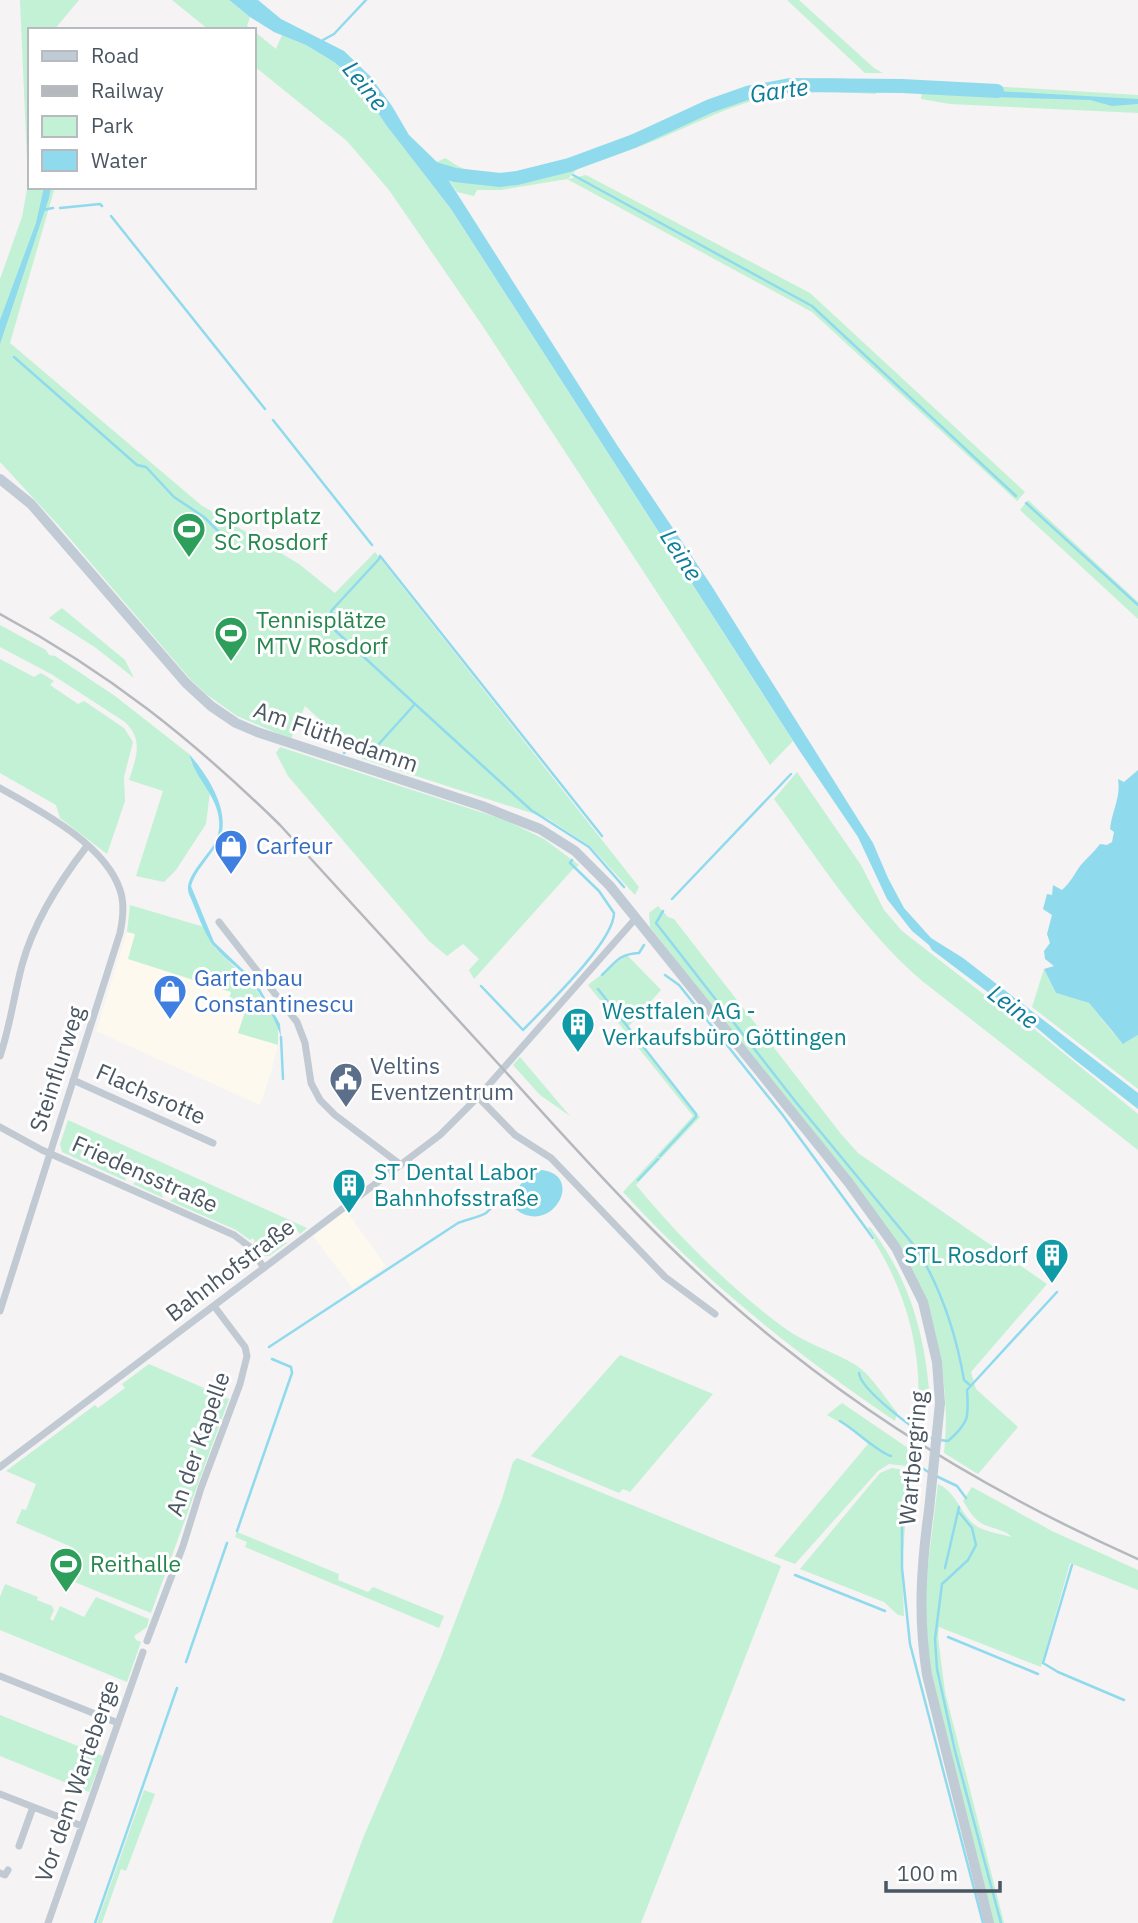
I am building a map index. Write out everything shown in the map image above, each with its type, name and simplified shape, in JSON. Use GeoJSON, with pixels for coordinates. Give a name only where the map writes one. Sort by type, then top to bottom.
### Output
{"type":"FeatureCollection","features":[{"type":"Feature","properties":{"kind":"main road","name":"Am Flüthedamm"},"geometry":{"type":"LineString","coordinates":[[0,479],[31,505],[186,683],[211,706],[242,726],[286,743],[482,806],[540,829],[562,842],[587,863],[636,918]]}},
{"type":"Feature","properties":{"kind":"main road","name":"Wartbergring"},"geometry":{"type":"LineString","coordinates":[[636,918],[849,1183],[896,1248],[916,1284],[926,1311],[937,1362],[940,1403],[920,1595],[924,1660],[934,1710],[989,1923]]}},
{"type":"Feature","properties":{"kind":"street","name":"Steinflurweg"},"geometry":{"type":"LineString","coordinates":[[0,788],[55,821],[87,846],[116,879],[124,914],[0,1311]]}},
{"type":"Feature","properties":{"kind":"street"},"geometry":{"type":"LineString","coordinates":[[0,1056],[22,965],[34,931],[58,886],[87,846]]}},
{"type":"Feature","properties":{"kind":"street","name":"Bahnhofstraße"},"geometry":{"type":"LineString","coordinates":[[0,1467],[440,1135],[478,1097],[636,918]]}},
{"type":"Feature","properties":{"kind":"street"},"geometry":{"type":"LineString","coordinates":[[219,922],[299,1025],[305,1043],[309,1076],[320,1100],[401,1165]]}},
{"type":"Feature","properties":{"kind":"street","name":"Flachsrotte"},"geometry":{"type":"LineString","coordinates":[[73,1080],[213,1143]]}},
{"type":"Feature","properties":{"kind":"street"},"geometry":{"type":"LineString","coordinates":[[478,1097],[515,1135],[551,1158],[665,1277],[715,1314]]}},
{"type":"Feature","properties":{"kind":"street","name":"Friedensstraße"},"geometry":{"type":"LineString","coordinates":[[0,1127],[50,1153],[234,1235],[248,1246],[264,1268]]}},
{"type":"Feature","properties":{"kind":"street","name":"An der Kapelle"},"geometry":{"type":"LineString","coordinates":[[147,1641],[240,1384],[247,1356],[245,1347],[214,1306]]}},
{"type":"Feature","properties":{"kind":"street","name":"Vor dem Warteberge"},"geometry":{"type":"LineString","coordinates":[[48,1923],[143,1652]]}},
{"type":"Feature","properties":{"kind":"street"},"geometry":{"type":"LineString","coordinates":[[0,1676],[118,1723]]}},
{"type":"Feature","properties":{"kind":"street"},"geometry":{"type":"LineString","coordinates":[[0,1794],[82,1826]]}},
{"type":"Feature","properties":{"kind":"street"},"geometry":{"type":"LineString","coordinates":[[19,1846],[33,1807]]}},
{"type":"Feature","properties":{"kind":"shaded area","name":"Gartenbau Constantinescu"},"geometry":{"type":"Polygon","coordinates":[[[127,932],[135,934],[129,959],[232,992],[245,1011],[238,1033],[278,1045],[260,1105],[96,1031],[127,932]]]}},
{"type":"Feature","properties":{"kind":"shaded area"},"geometry":{"type":"Polygon","coordinates":[[[346,1211],[386,1266],[353,1289],[313,1236],[346,1211]]]}},
{"type":"Feature","properties":{"kind":"green space"},"geometry":{"type":"Polygon","coordinates":[[[20,0],[79,0],[56,28],[28,28],[28,184],[20,0]]]}},
{"type":"Feature","properties":{"kind":"green space"},"geometry":{"type":"Polygon","coordinates":[[[172,0],[229,0],[250,17],[247,26],[250,28],[207,28],[172,0]]]}},
{"type":"Feature","properties":{"kind":"green space"},"geometry":{"type":"Polygon","coordinates":[[[787,0],[799,0],[874,68],[883,73],[865,73],[787,0]]]}},
{"type":"Feature","properties":{"kind":"green space"},"geometry":{"type":"Polygon","coordinates":[[[256,33],[276,49],[282,35],[306,45],[334,62],[356,80],[386,125],[451,209],[793,741],[770,765],[484,328],[389,190],[347,141],[256,68],[256,33]]]}},
{"type":"Feature","properties":{"kind":"green space"},"geometry":{"type":"Polygon","coordinates":[[[832,78],[877,81],[876,94],[803,92],[764,97],[577,169],[568,179],[586,175],[810,293],[1025,492],[1017,501],[812,312],[567,179],[501,190],[477,190],[474,196],[457,192],[437,162],[445,158],[465,169],[493,173],[523,171],[588,152],[706,103],[737,93],[800,80],[832,78]]]}},
{"type":"Feature","properties":{"kind":"green space"},"geometry":{"type":"Polygon","coordinates":[[[923,82],[1138,95],[1138,113],[950,104],[921,99],[923,82]]]}},
{"type":"Feature","properties":{"kind":"green space"},"geometry":{"type":"Polygon","coordinates":[[[28,184],[28,189],[54,189],[10,343],[201,505],[299,564],[335,593],[375,552],[639,887],[635,895],[590,846],[547,818],[363,759],[305,706],[291,739],[237,716],[191,680],[60,527],[0,462],[0,279],[22,217],[28,184]]]}},
{"type":"Feature","properties":{"kind":"green space"},"geometry":{"type":"Polygon","coordinates":[[[1028,500],[1138,602],[1138,619],[1020,510],[1028,500]]]}},
{"type":"Feature","properties":{"kind":"green space"},"geometry":{"type":"Polygon","coordinates":[[[62,608],[125,660],[134,678],[96,648],[49,618],[62,608]]]}},
{"type":"Feature","properties":{"kind":"green space"},"geometry":{"type":"Polygon","coordinates":[[[0,625],[46,650],[49,655],[55,656],[115,696],[189,754],[191,762],[210,792],[206,824],[176,870],[164,882],[136,876],[163,791],[129,780],[137,750],[131,729],[125,722],[51,674],[0,647],[0,625]]]}},
{"type":"Feature","properties":{"kind":"green space"},"geometry":{"type":"Polygon","coordinates":[[[0,659],[34,677],[41,673],[54,681],[50,685],[78,704],[84,701],[124,728],[133,742],[124,777],[125,801],[107,854],[60,818],[56,805],[0,773],[0,659]]]}},
{"type":"Feature","properties":{"kind":"green space"},"geometry":{"type":"Polygon","coordinates":[[[280,747],[505,820],[544,839],[579,865],[474,979],[469,970],[479,959],[463,944],[447,956],[429,941],[288,776],[276,753],[280,747]]]}},
{"type":"Feature","properties":{"kind":"green space"},"geometry":{"type":"Polygon","coordinates":[[[797,772],[861,865],[884,910],[902,931],[1000,1007],[1022,1019],[1138,1114],[1138,1150],[921,980],[880,939],[843,894],[774,799],[797,772]]]}},
{"type":"Feature","properties":{"kind":"green space"},"geometry":{"type":"Polygon","coordinates":[[[130,905],[204,927],[216,949],[254,986],[278,1025],[278,1045],[238,1033],[245,1012],[227,1006],[231,992],[128,959],[135,934],[127,932],[130,905]]]}},
{"type":"Feature","properties":{"kind":"green space"},"geometry":{"type":"Polygon","coordinates":[[[658,906],[668,917],[674,919],[858,1153],[1047,1284],[971,1372],[976,1389],[1018,1427],[978,1474],[944,1453],[945,1399],[938,1346],[922,1295],[899,1247],[650,927],[649,913],[658,906]]]}},
{"type":"Feature","properties":{"kind":"green space"},"geometry":{"type":"Polygon","coordinates":[[[627,955],[661,990],[628,1027],[700,1117],[636,1185],[705,1260],[762,1311],[792,1333],[854,1364],[866,1374],[897,1412],[895,1421],[752,1314],[685,1255],[623,1192],[693,1116],[588,985],[627,955]]]}},
{"type":"Feature","properties":{"kind":"green space"},"geometry":{"type":"Polygon","coordinates":[[[1044,969],[1056,993],[1089,1003],[1113,1033],[1125,1043],[1138,1035],[1138,1089],[1032,1007],[1044,969]]]}},
{"type":"Feature","properties":{"kind":"green space"},"geometry":{"type":"Polygon","coordinates":[[[520,1057],[570,1116],[540,1095],[513,1065],[520,1057]]]}},
{"type":"Feature","properties":{"kind":"green space"},"geometry":{"type":"Polygon","coordinates":[[[68,1120],[307,1228],[300,1234],[291,1222],[278,1232],[287,1243],[269,1256],[263,1256],[253,1244],[253,1238],[250,1240],[236,1230],[170,1201],[176,1197],[180,1186],[165,1180],[160,1190],[163,1198],[133,1184],[139,1179],[143,1167],[128,1161],[123,1172],[126,1181],[62,1152],[60,1144],[68,1120]]]}},
{"type":"Feature","properties":{"kind":"green space"},"geometry":{"type":"Polygon","coordinates":[[[870,1227],[906,1288],[920,1332],[930,1403],[918,1410],[917,1365],[909,1322],[895,1280],[874,1241],[875,1238],[868,1228],[870,1227]]]}},
{"type":"Feature","properties":{"kind":"green space"},"geometry":{"type":"Polygon","coordinates":[[[620,1355],[713,1394],[630,1492],[623,1489],[619,1493],[531,1456],[620,1355]]]}},
{"type":"Feature","properties":{"kind":"green space"},"geometry":{"type":"Polygon","coordinates":[[[149,1364],[229,1399],[151,1613],[62,1577],[74,1548],[16,1523],[22,1509],[26,1510],[36,1484],[6,1471],[95,1405],[98,1408],[125,1388],[122,1384],[149,1364]]]}},
{"type":"Feature","properties":{"kind":"green space"},"geometry":{"type":"Polygon","coordinates":[[[842,1403],[908,1448],[907,1466],[889,1464],[878,1471],[795,1564],[774,1556],[868,1444],[856,1432],[827,1415],[842,1403]]]}},
{"type":"Feature","properties":{"kind":"green space"},"geometry":{"type":"Polygon","coordinates":[[[517,1458],[781,1566],[641,1923],[332,1923],[363,1838],[441,1658],[502,1499],[513,1462],[517,1458]]]}},
{"type":"Feature","properties":{"kind":"green space"},"geometry":{"type":"Polygon","coordinates":[[[892,1468],[909,1471],[902,1568],[904,1616],[898,1615],[884,1602],[800,1569],[880,1473],[892,1468]]]}},
{"type":"Feature","properties":{"kind":"green space"},"geometry":{"type":"Polygon","coordinates":[[[938,1484],[950,1493],[975,1525],[983,1529],[1012,1537],[981,1523],[973,1516],[963,1501],[972,1487],[1052,1531],[1138,1570],[1138,1590],[1070,1563],[1041,1667],[939,1627],[945,1692],[1004,1923],[993,1923],[928,1660],[924,1596],[938,1484]]]}},
{"type":"Feature","properties":{"kind":"green space"},"geometry":{"type":"Polygon","coordinates":[[[237,1532],[339,1574],[338,1580],[368,1592],[373,1587],[444,1616],[439,1628],[245,1547],[247,1542],[235,1537],[237,1532]]]}},
{"type":"Feature","properties":{"kind":"green space"},"geometry":{"type":"Polygon","coordinates":[[[5,1584],[38,1597],[37,1600],[52,1606],[54,1610],[50,1619],[53,1621],[60,1606],[84,1617],[96,1597],[149,1619],[147,1627],[134,1636],[141,1642],[127,1682],[0,1630],[0,1597],[5,1584]]]}},
{"type":"Feature","properties":{"kind":"green space"},"geometry":{"type":"Polygon","coordinates":[[[0,1715],[103,1756],[89,1792],[0,1756],[0,1715]]]}},
{"type":"Feature","properties":{"kind":"green space"},"geometry":{"type":"Polygon","coordinates":[[[144,1790],[155,1794],[126,1871],[121,1869],[102,1923],[97,1923],[144,1790]]]}},
{"type":"Feature","properties":{"kind":"water","name":"Leine"},"geometry":{"type":"Polygon","coordinates":[[[229,0],[258,0],[281,19],[344,51],[370,76],[409,135],[437,162],[617,445],[711,585],[873,843],[904,908],[931,938],[963,958],[1138,1093],[1138,1109],[1013,1008],[932,950],[912,931],[887,899],[858,837],[799,750],[451,209],[386,125],[356,80],[334,62],[306,45],[274,32],[229,0]]]}},
{"type":"Feature","properties":{"kind":"water"},"geometry":{"type":"Polygon","coordinates":[[[979,90],[1138,99],[1138,104],[1112,106],[1090,100],[990,97],[979,93],[979,90]]]}},
{"type":"Feature","properties":{"kind":"water"},"geometry":{"type":"Polygon","coordinates":[[[44,189],[51,189],[0,344],[0,320],[36,223],[44,189]]]}},
{"type":"Feature","properties":{"kind":"water"},"geometry":{"type":"Polygon","coordinates":[[[189,754],[211,784],[221,808],[223,821],[217,844],[191,886],[214,942],[256,982],[280,1024],[281,1037],[262,997],[251,982],[211,942],[189,894],[188,887],[193,873],[214,844],[219,826],[215,804],[189,754]]]}},
{"type":"Feature","properties":{"kind":"water"},"geometry":{"type":"Polygon","coordinates":[[[1138,770],[1138,1035],[1123,1044],[1089,1003],[1056,993],[1044,969],[1054,966],[1045,959],[1044,951],[1050,943],[1047,934],[1052,915],[1043,909],[1047,894],[1052,895],[1053,885],[1062,890],[1100,844],[1107,845],[1112,842],[1114,832],[1110,829],[1118,779],[1124,782],[1138,770]]]}},
{"type":"Feature","properties":{"kind":"water"},"geometry":{"type":"Polygon","coordinates":[[[542,1170],[555,1175],[562,1183],[562,1193],[558,1203],[550,1211],[539,1216],[526,1215],[513,1207],[514,1195],[526,1180],[542,1170]]]}},
{"type":"Feature","properties":{"kind":"waterway"},"geometry":{"type":"LineString","coordinates":[[323,40],[334,34],[366,0]]}},
{"type":"Feature","properties":{"kind":"waterway","name":"Garte"},"geometry":{"type":"LineString","coordinates":[[435,169],[455,175],[500,180],[517,178],[569,165],[634,141],[710,106],[747,93],[791,85],[902,86],[997,91]]}},
{"type":"Feature","properties":{"kind":"waterway"},"geometry":{"type":"LineString","coordinates":[[573,175],[812,306],[1016,496]]}},
{"type":"Feature","properties":{"kind":"waterway"},"geometry":{"type":"LineString","coordinates":[[60,208],[102,206]]}},
{"type":"Feature","properties":{"kind":"waterway"},"geometry":{"type":"LineString","coordinates":[[42,210],[53,208]]}},
{"type":"Feature","properties":{"kind":"waterway"},"geometry":{"type":"LineString","coordinates":[[111,216],[265,409]]}},
{"type":"Feature","properties":{"kind":"waterway"},"geometry":{"type":"LineString","coordinates":[[14,357],[137,465],[146,467],[174,497],[204,517],[221,534],[228,546]]}},
{"type":"Feature","properties":{"kind":"waterway"},"geometry":{"type":"LineString","coordinates":[[273,420],[372,545]]}},
{"type":"Feature","properties":{"kind":"waterway"},"geometry":{"type":"LineString","coordinates":[[1026,503],[1138,605]]}},
{"type":"Feature","properties":{"kind":"waterway"},"geometry":{"type":"LineString","coordinates":[[368,756],[415,704],[327,623],[332,610],[380,556],[602,836]]}},
{"type":"Feature","properties":{"kind":"waterway"},"geometry":{"type":"LineString","coordinates":[[415,704],[531,810],[589,847],[624,887]]}},
{"type":"Feature","properties":{"kind":"waterway"},"geometry":{"type":"LineString","coordinates":[[318,722],[347,751],[344,753]]}},
{"type":"Feature","properties":{"kind":"waterway"},"geometry":{"type":"LineString","coordinates":[[672,899],[791,774]]}},
{"type":"Feature","properties":{"kind":"waterway"},"geometry":{"type":"LineString","coordinates":[[481,986],[523,1030],[591,957],[611,925],[614,913],[599,891],[570,863],[572,860]]}},
{"type":"Feature","properties":{"kind":"waterway"},"geometry":{"type":"LineString","coordinates":[[663,911],[656,923],[795,1101],[917,1249],[926,1264],[952,1328],[964,1380],[971,1386]]}},
{"type":"Feature","properties":{"kind":"waterway"},"geometry":{"type":"LineString","coordinates":[[602,975],[622,957],[639,953],[644,945]]}},
{"type":"Feature","properties":{"kind":"waterway"},"geometry":{"type":"LineString","coordinates":[[665,975],[679,985],[782,1114],[873,1238]]}},
{"type":"Feature","properties":{"kind":"waterway"},"geometry":{"type":"LineString","coordinates":[[598,989],[696,1114],[660,1156]]}},
{"type":"Feature","properties":{"kind":"waterway"},"geometry":{"type":"LineString","coordinates":[[281,1037],[283,1079]]}},
{"type":"Feature","properties":{"kind":"waterway"},"geometry":{"type":"LineString","coordinates":[[638,1180],[658,1159]]}},
{"type":"Feature","properties":{"kind":"waterway"},"geometry":{"type":"LineString","coordinates":[[269,1347],[458,1223],[486,1213],[497,1200],[515,1200]]}},
{"type":"Feature","properties":{"kind":"waterway"},"geometry":{"type":"LineString","coordinates":[[940,1440],[948,1441],[964,1424],[968,1407],[967,1390],[1057,1292]]}},
{"type":"Feature","properties":{"kind":"waterway"},"geometry":{"type":"LineString","coordinates":[[237,1531],[292,1373],[291,1367],[272,1359]]}},
{"type":"Feature","properties":{"kind":"waterway"},"geometry":{"type":"LineString","coordinates":[[859,1373],[878,1399],[933,1439]]}},
{"type":"Feature","properties":{"kind":"waterway"},"geometry":{"type":"LineString","coordinates":[[840,1421],[891,1456]]}},
{"type":"Feature","properties":{"kind":"waterway"},"geometry":{"type":"LineString","coordinates":[[909,1465],[914,1453]]}},
{"type":"Feature","properties":{"kind":"waterway"},"geometry":{"type":"LineString","coordinates":[[911,1461],[930,1473]]}},
{"type":"Feature","properties":{"kind":"waterway"},"geometry":{"type":"LineString","coordinates":[[907,1473],[902,1523],[902,1568],[910,1644],[983,1923]]}},
{"type":"Feature","properties":{"kind":"waterway"},"geometry":{"type":"LineString","coordinates":[[936,1476],[957,1486],[966,1498]]}},
{"type":"Feature","properties":{"kind":"waterway"},"geometry":{"type":"LineString","coordinates":[[945,1568],[959,1507]]}},
{"type":"Feature","properties":{"kind":"waterway"},"geometry":{"type":"LineString","coordinates":[[958,1511],[972,1528],[976,1545],[968,1560],[942,1584],[935,1639],[937,1669],[955,1751],[1001,1923]]}},
{"type":"Feature","properties":{"kind":"waterway"},"geometry":{"type":"LineString","coordinates":[[186,1662],[227,1543]]}},
{"type":"Feature","properties":{"kind":"waterway"},"geometry":{"type":"LineString","coordinates":[[1072,1565],[1043,1663],[1124,1700]]}},
{"type":"Feature","properties":{"kind":"waterway"},"geometry":{"type":"LineString","coordinates":[[795,1575],[885,1611]]}},
{"type":"Feature","properties":{"kind":"waterway"},"geometry":{"type":"LineString","coordinates":[[948,1637],[1038,1674]]}},
{"type":"Feature","properties":{"kind":"waterway"},"geometry":{"type":"LineString","coordinates":[[95,1923],[177,1688]]}},
{"type":"Feature","properties":{"kind":"railway"},"geometry":{"type":"LineString","coordinates":[[0,614],[77,659],[148,709],[214,764],[280,825],[638,1215],[746,1317],[826,1379],[911,1438],[1045,1515],[1138,1559]]}},
{"type":"Feature","properties":{"kind":"place","name":"Sportplatz SC Rosdorf"},"geometry":{"type":"Point","coordinates":[189,559]}},
{"type":"Feature","properties":{"kind":"place","name":"Tennisplätze MTV Rosdorf"},"geometry":{"type":"Point","coordinates":[231,663]}},
{"type":"Feature","properties":{"kind":"place","name":"Carfeur"},"geometry":{"type":"Point","coordinates":[231,876]}},
{"type":"Feature","properties":{"kind":"place","name":"Gartenbau Constantinescu"},"geometry":{"type":"Point","coordinates":[170,1021]}},
{"type":"Feature","properties":{"kind":"place","name":"Westfalen AG - Verkaufsbüro Göttingen"},"geometry":{"type":"Point","coordinates":[578,1054]}},
{"type":"Feature","properties":{"kind":"place","name":"Veltins Eventzentrum"},"geometry":{"type":"Point","coordinates":[346,1109]}},
{"type":"Feature","properties":{"kind":"place","name":"ST Dental Labor Bahnhofsstraße"},"geometry":{"type":"Point","coordinates":[349,1215]}},
{"type":"Feature","properties":{"kind":"place","name":"STL Rosdorf"},"geometry":{"type":"Point","coordinates":[1052,1285]}},
{"type":"Feature","properties":{"kind":"place","name":"Reithalle"},"geometry":{"type":"Point","coordinates":[66,1594]}}]}
